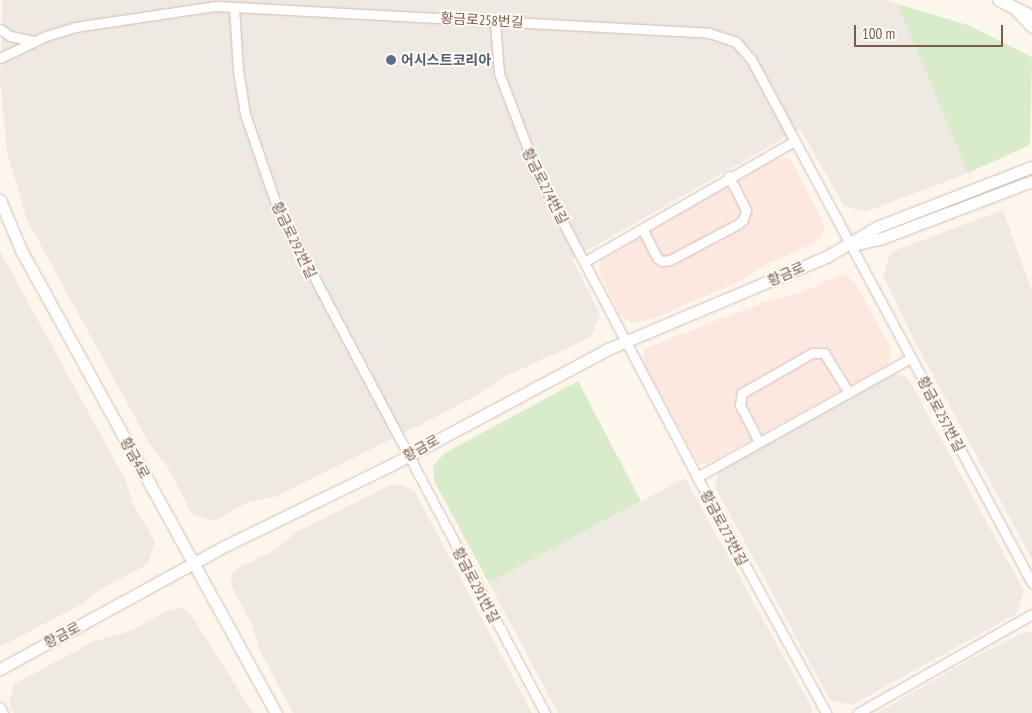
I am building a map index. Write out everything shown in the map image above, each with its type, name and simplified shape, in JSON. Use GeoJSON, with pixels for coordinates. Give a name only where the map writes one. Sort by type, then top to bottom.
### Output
{"type":"FeatureCollection","features":[{"type":"Feature","properties":{"kind":"main road"},"geometry":{"type":"LineString","coordinates":[[1005,3],[1032,17]]}},
{"type":"Feature","properties":{"kind":"street"},"geometry":{"type":"LineString","coordinates":[[1005,3],[1032,27]]}},
{"type":"Feature","properties":{"kind":"street","name":"황금로258번길"},"geometry":{"type":"LineString","coordinates":[[0,58],[34,41],[60,31],[112,20],[200,7],[234,6],[725,37],[745,49],[793,142],[850,245]]}},
{"type":"Feature","properties":{"kind":"street","name":"황금로292번길"},"geometry":{"type":"LineString","coordinates":[[234,6],[241,92],[266,182],[292,239],[408,456]]}},
{"type":"Feature","properties":{"kind":"street","name":"황금로274번길"},"geometry":{"type":"LineString","coordinates":[[495,21],[496,58],[516,124],[537,173],[625,342]]}},
{"type":"Feature","properties":{"kind":"street"},"geometry":{"type":"LineString","coordinates":[[0,29],[10,36],[34,41]]}},
{"type":"Feature","properties":{"kind":"street"},"geometry":{"type":"LineString","coordinates":[[584,262],[643,230],[729,176],[793,142]]}},
{"type":"Feature","properties":{"kind":"street","name":"황금로"},"geometry":{"type":"LineString","coordinates":[[0,669],[193,564],[408,456],[625,342],[740,295],[850,245],[877,227],[1032,167]]}},
{"type":"Feature","properties":{"kind":"street"},"geometry":{"type":"LineString","coordinates":[[643,230],[657,258],[662,260],[738,224],[743,220],[746,210],[729,176]]}},
{"type":"Feature","properties":{"kind":"street","name":"황금로"},"geometry":{"type":"LineString","coordinates":[[850,245],[882,238],[1032,181]]}},
{"type":"Feature","properties":{"kind":"street","name":"황금4로"},"geometry":{"type":"LineString","coordinates":[[0,200],[21,250],[276,713]]}},
{"type":"Feature","properties":{"kind":"street","name":"황금로257번길"},"geometry":{"type":"LineString","coordinates":[[850,245],[1032,583]]}},
{"type":"Feature","properties":{"kind":"street","name":"황금로273번길"},"geometry":{"type":"LineString","coordinates":[[625,342],[826,713]]}},
{"type":"Feature","properties":{"kind":"street"},"geometry":{"type":"LineString","coordinates":[[759,442],[740,405],[742,393],[812,353],[824,353],[849,392]]}},
{"type":"Feature","properties":{"kind":"street"},"geometry":{"type":"LineString","coordinates":[[697,477],[911,358]]}},
{"type":"Feature","properties":{"kind":"street","name":"황금로291번길"},"geometry":{"type":"LineString","coordinates":[[408,456],[545,713]]}},
{"type":"Feature","properties":{"kind":"street"},"geometry":{"type":"LineString","coordinates":[[858,713],[1032,614]]}},
{"type":"Feature","properties":{"kind":"street"},"geometry":{"type":"LineString","coordinates":[[0,707],[4,713]]}},
{"type":"Feature","properties":{"kind":"shaded area"},"geometry":{"type":"Polygon","coordinates":[[[3,0],[885,0],[897,4],[968,173],[865,212],[844,206],[800,129],[572,259],[600,314],[591,337],[502,378],[481,393],[422,424],[275,497],[248,502],[214,521],[192,514],[167,466],[150,445],[27,220],[7,152],[0,79],[3,0]]]}},
{"type":"Feature","properties":{"kind":"shaded area"},"geometry":{"type":"Polygon","coordinates":[[[779,156],[791,160],[823,221],[824,229],[818,241],[761,267],[738,282],[652,319],[633,323],[621,316],[599,271],[600,261],[745,173],[779,156]]]}},
{"type":"Feature","properties":{"kind":"shaded area"},"geometry":{"type":"Polygon","coordinates":[[[1003,210],[1032,292],[1032,559],[913,338],[883,275],[891,252],[1003,210]]]}},
{"type":"Feature","properties":{"kind":"shaded area"},"geometry":{"type":"Polygon","coordinates":[[[0,251],[126,481],[132,502],[155,542],[148,564],[99,590],[82,604],[0,647],[0,251]]]}},
{"type":"Feature","properties":{"kind":"shaded area"},"geometry":{"type":"Polygon","coordinates":[[[840,275],[846,275],[855,283],[891,348],[889,364],[722,456],[705,464],[698,463],[644,364],[644,349],[770,300],[795,295],[840,275]]]}},
{"type":"Feature","properties":{"kind":"shaded area"},"geometry":{"type":"Polygon","coordinates":[[[890,375],[904,375],[909,380],[1024,591],[1016,614],[852,705],[830,700],[715,487],[719,469],[890,375]]]}},
{"type":"Feature","properties":{"kind":"shaded area"},"geometry":{"type":"Polygon","coordinates":[[[685,478],[812,708],[811,713],[558,713],[489,583],[685,478]]]}},
{"type":"Feature","properties":{"kind":"shaded area"},"geometry":{"type":"Polygon","coordinates":[[[403,485],[415,492],[532,713],[293,713],[259,649],[252,625],[232,587],[231,576],[238,568],[278,548],[295,533],[389,486],[403,485]]]}},
{"type":"Feature","properties":{"kind":"shaded area"},"geometry":{"type":"Polygon","coordinates":[[[180,607],[190,613],[253,713],[14,713],[9,703],[14,684],[95,641],[127,632],[169,610],[180,607]]]}},
{"type":"Feature","properties":{"kind":"shaded area"},"geometry":{"type":"Polygon","coordinates":[[[1032,632],[1032,713],[877,713],[969,660],[1023,633],[1032,632]]]}},
{"type":"Feature","properties":{"kind":"green space"},"geometry":{"type":"Polygon","coordinates":[[[897,4],[968,25],[1032,57],[1030,145],[968,173],[897,4]]]}},
{"type":"Feature","properties":{"kind":"green space"},"geometry":{"type":"Polygon","coordinates":[[[578,381],[641,501],[489,583],[434,481],[433,466],[445,453],[578,381]]]}},
{"type":"Feature","properties":{"kind":"place","name":"어시스트코리아"},"geometry":{"type":"Point","coordinates":[391,60]}}]}
